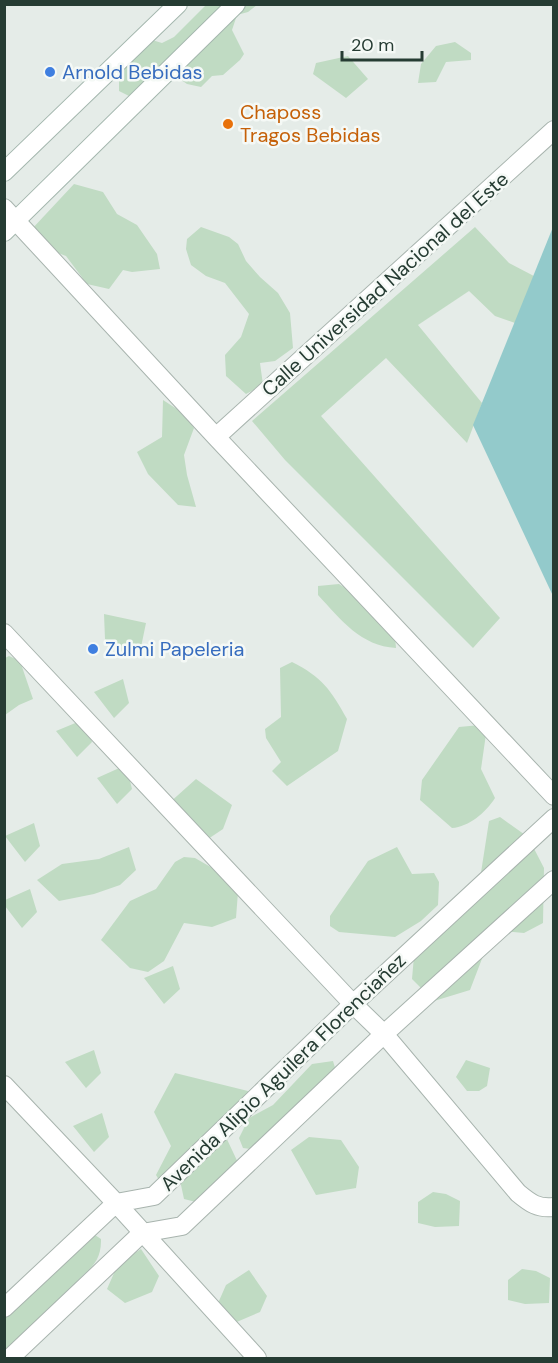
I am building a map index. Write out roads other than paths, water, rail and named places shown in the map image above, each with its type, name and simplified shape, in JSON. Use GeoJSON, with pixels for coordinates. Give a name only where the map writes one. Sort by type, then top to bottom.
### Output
{"type":"FeatureCollection","features":[{"type":"Feature","properties":{"kind":"street"},"geometry":{"type":"LineString","coordinates":[[4,172],[178,4]]}},
{"type":"Feature","properties":{"kind":"street"},"geometry":{"type":"LineString","coordinates":[[236,4],[8,220],[554,796]]}},
{"type":"Feature","properties":{"kind":"street","name":"Calle Universidad Nacional del Este"},"geometry":{"type":"LineString","coordinates":[[216,437],[554,130]]}},
{"type":"Feature","properties":{"kind":"street"},"geometry":{"type":"LineString","coordinates":[[4,633],[352,1004],[384,1034],[518,1193],[543,1209],[554,1208]]}},
{"type":"Feature","properties":{"kind":"street","name":"Avenida Alipio Aguilera Florenciañez"},"geometry":{"type":"LineString","coordinates":[[116,1203],[154,1196],[352,1004],[554,818]]}},
{"type":"Feature","properties":{"kind":"street","name":"Avenida Alipio Aguilera Florenciañez"},"geometry":{"type":"LineString","coordinates":[[142,1233],[182,1226],[384,1034],[554,880]]}},
{"type":"Feature","properties":{"kind":"street"},"geometry":{"type":"LineString","coordinates":[[4,1085],[116,1203],[257,1359]]}},
{"type":"Feature","properties":{"kind":"street"},"geometry":{"type":"LineString","coordinates":[[4,1308],[116,1203]]}},
{"type":"Feature","properties":{"kind":"street"},"geometry":{"type":"LineString","coordinates":[[10,1359],[142,1233]]}},
{"type":"Feature","properties":{"kind":"water"},"geometry":{"type":"Polygon","coordinates":[[[554,227],[553,596],[473,425],[554,227]]]}},
{"type":"Feature","properties":{"kind":"place","name":"Arnold Bebidas"},"geometry":{"type":"Point","coordinates":[50,72]}},
{"type":"Feature","properties":{"kind":"place","name":"Chaposs Tragos Bebidas"},"geometry":{"type":"Point","coordinates":[228,124]}},
{"type":"Feature","properties":{"kind":"place","name":"Zulmi Papeleria"},"geometry":{"type":"Point","coordinates":[93,649]}}]}
